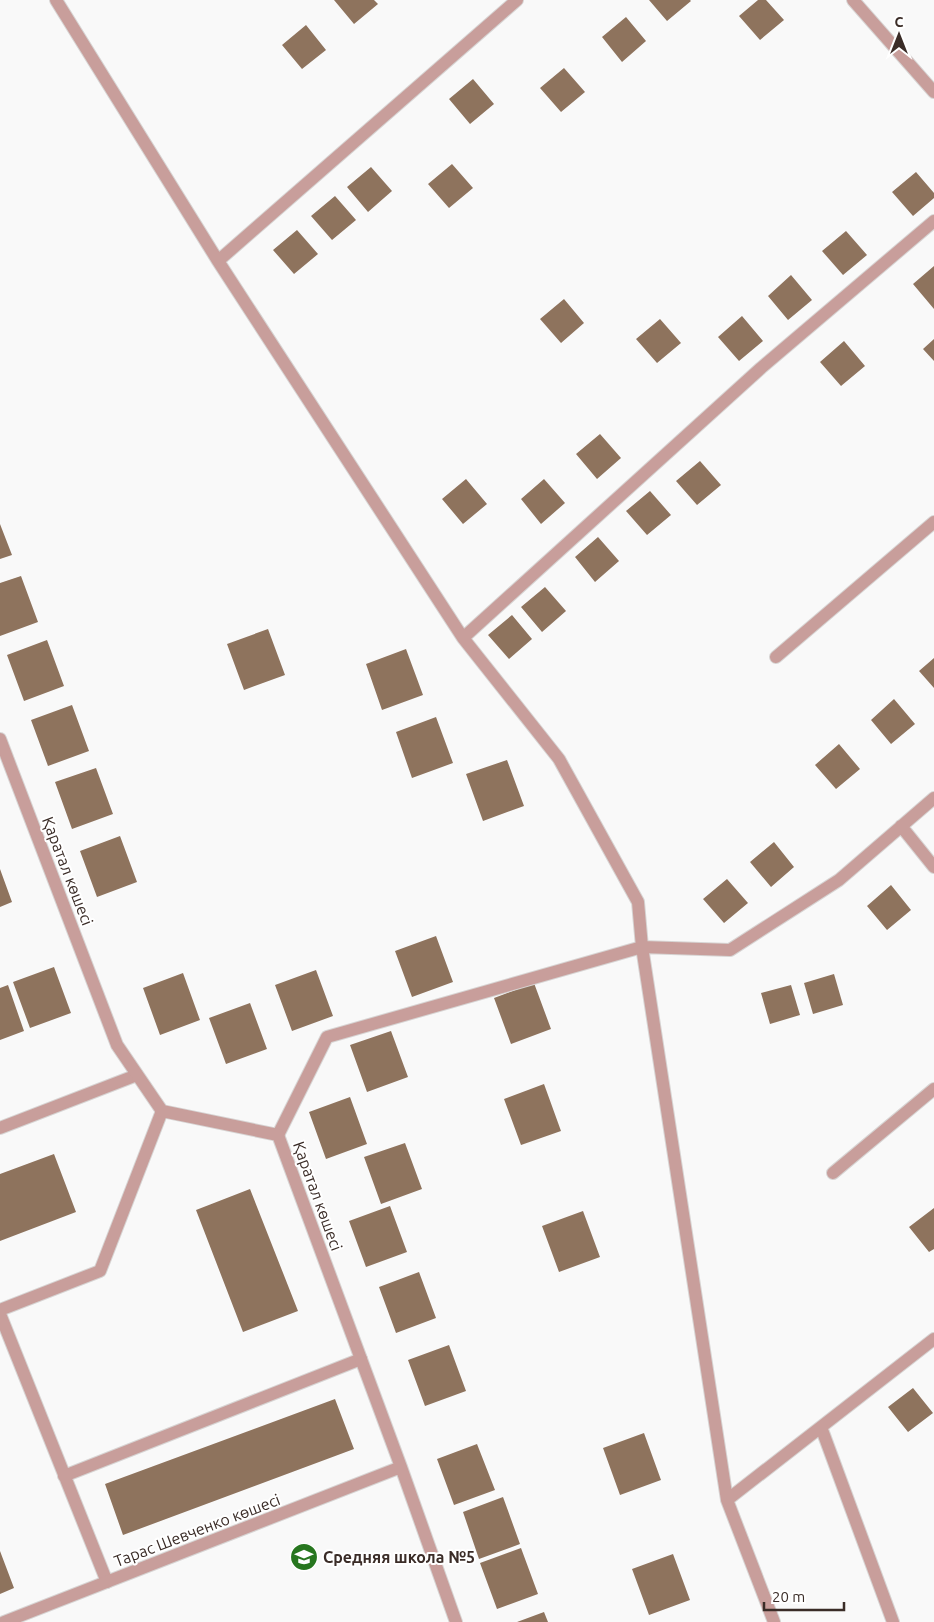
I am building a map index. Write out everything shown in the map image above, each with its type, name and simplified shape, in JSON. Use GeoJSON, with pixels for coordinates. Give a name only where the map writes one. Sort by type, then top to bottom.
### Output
{"type":"FeatureCollection","features":[{"type":"Feature","properties":{"kind":"street"},"geometry":{"type":"LineString","coordinates":[[56,0],[218,261],[463,638],[559,759],[638,902],[642,947],[727,1500],[774,1622]]}},
{"type":"Feature","properties":{"kind":"street"},"geometry":{"type":"LineString","coordinates":[[218,261],[517,0]]}},
{"type":"Feature","properties":{"kind":"street"},"geometry":{"type":"LineString","coordinates":[[853,0],[934,92]]}},
{"type":"Feature","properties":{"kind":"street"},"geometry":{"type":"LineString","coordinates":[[463,638],[761,368],[934,221]]}},
{"type":"Feature","properties":{"kind":"street"},"geometry":{"type":"LineString","coordinates":[[776,657],[934,522]]}},
{"type":"Feature","properties":{"kind":"street","name":"Қаратал көшесі"},"geometry":{"type":"LineString","coordinates":[[0,739],[117,1045],[162,1111],[278,1134],[456,1622]]}},
{"type":"Feature","properties":{"kind":"street"},"geometry":{"type":"LineString","coordinates":[[278,1134],[327,1037],[642,947],[730,950],[839,880],[934,798]]}},
{"type":"Feature","properties":{"kind":"street"},"geometry":{"type":"LineString","coordinates":[[901,826],[934,868]]}},
{"type":"Feature","properties":{"kind":"street"},"geometry":{"type":"LineString","coordinates":[[0,1128],[137,1075]]}},
{"type":"Feature","properties":{"kind":"street"},"geometry":{"type":"LineString","coordinates":[[833,1173],[934,1089]]}},
{"type":"Feature","properties":{"kind":"street"},"geometry":{"type":"LineString","coordinates":[[0,1310],[100,1271],[162,1111]]}},
{"type":"Feature","properties":{"kind":"street"},"geometry":{"type":"LineString","coordinates":[[0,1314],[106,1582]]}},
{"type":"Feature","properties":{"kind":"street"},"geometry":{"type":"LineString","coordinates":[[727,1500],[934,1339]]}},
{"type":"Feature","properties":{"kind":"street"},"geometry":{"type":"LineString","coordinates":[[64,1476],[361,1359]]}},
{"type":"Feature","properties":{"kind":"street"},"geometry":{"type":"LineString","coordinates":[[821,1427],[893,1622]]}},
{"type":"Feature","properties":{"kind":"street","name":"Тарас Шевченко көшесі"},"geometry":{"type":"LineString","coordinates":[[4,1622],[401,1468]]}},
{"type":"Feature","properties":{"kind":"building"},"geometry":{"type":"Polygon","coordinates":[[[334,0],[374,0],[378,4],[354,24],[334,0]]]}},
{"type":"Feature","properties":{"kind":"building"},"geometry":{"type":"Polygon","coordinates":[[[649,0],[690,0],[691,1],[667,21],[649,0]]]}},
{"type":"Feature","properties":{"kind":"building"},"geometry":{"type":"Polygon","coordinates":[[[758,0],[766,0],[784,20],[760,40],[739,16],[758,0]]]}},
{"type":"Feature","properties":{"kind":"building"},"geometry":{"type":"Polygon","coordinates":[[[626,17],[646,41],[622,62],[602,37],[626,17]]]}},
{"type":"Feature","properties":{"kind":"building"},"geometry":{"type":"Polygon","coordinates":[[[306,25],[326,50],[302,69],[282,45],[306,25]]]}},
{"type":"Feature","properties":{"kind":"building"},"geometry":{"type":"Polygon","coordinates":[[[564,68],[585,92],[561,112],[540,88],[564,68]]]}},
{"type":"Feature","properties":{"kind":"building"},"geometry":{"type":"Polygon","coordinates":[[[473,79],[494,104],[470,124],[449,99],[473,79]]]}},
{"type":"Feature","properties":{"kind":"building"},"geometry":{"type":"Polygon","coordinates":[[[452,164],[473,188],[449,208],[428,184],[452,164]]]}},
{"type":"Feature","properties":{"kind":"building"},"geometry":{"type":"Polygon","coordinates":[[[371,167],[392,191],[368,212],[347,187],[371,167]]]}},
{"type":"Feature","properties":{"kind":"building"},"geometry":{"type":"Polygon","coordinates":[[[916,172],[934,193],[934,198],[913,216],[892,192],[916,172]]]}},
{"type":"Feature","properties":{"kind":"building"},"geometry":{"type":"Polygon","coordinates":[[[335,196],[356,220],[332,240],[311,216],[335,196]]]}},
{"type":"Feature","properties":{"kind":"building"},"geometry":{"type":"Polygon","coordinates":[[[297,230],[318,254],[294,274],[273,250],[297,230]]]}},
{"type":"Feature","properties":{"kind":"building"},"geometry":{"type":"Polygon","coordinates":[[[846,231],[867,255],[843,275],[822,251],[846,231]]]}},
{"type":"Feature","properties":{"kind":"building"},"geometry":{"type":"Polygon","coordinates":[[[934,266],[934,309],[913,284],[934,266]]]}},
{"type":"Feature","properties":{"kind":"building"},"geometry":{"type":"Polygon","coordinates":[[[791,275],[812,300],[788,320],[768,296],[791,275]]]}},
{"type":"Feature","properties":{"kind":"building"},"geometry":{"type":"Polygon","coordinates":[[[564,299],[584,323],[561,343],[540,319],[564,299]]]}},
{"type":"Feature","properties":{"kind":"building"},"geometry":{"type":"Polygon","coordinates":[[[742,316],[763,341],[739,361],[718,337],[742,316]]]}},
{"type":"Feature","properties":{"kind":"building"},"geometry":{"type":"Polygon","coordinates":[[[660,319],[681,343],[657,363],[636,339],[660,319]]]}},
{"type":"Feature","properties":{"kind":"building"},"geometry":{"type":"Polygon","coordinates":[[[934,339],[934,361],[923,349],[934,339]]]}},
{"type":"Feature","properties":{"kind":"building"},"geometry":{"type":"Polygon","coordinates":[[[844,341],[865,366],[841,386],[820,362],[844,341]]]}},
{"type":"Feature","properties":{"kind":"building"},"geometry":{"type":"Polygon","coordinates":[[[600,434],[621,458],[597,479],[576,454],[600,434]]]}},
{"type":"Feature","properties":{"kind":"building"},"geometry":{"type":"Polygon","coordinates":[[[700,461],[721,485],[697,505],[676,481],[700,461]]]}},
{"type":"Feature","properties":{"kind":"building"},"geometry":{"type":"Polygon","coordinates":[[[466,479],[487,504],[463,524],[442,499],[466,479]]]}},
{"type":"Feature","properties":{"kind":"building"},"geometry":{"type":"Polygon","coordinates":[[[544,479],[565,503],[541,524],[521,499],[544,479]]]}},
{"type":"Feature","properties":{"kind":"building"},"geometry":{"type":"Polygon","coordinates":[[[650,491],[671,515],[647,535],[626,511],[650,491]]]}},
{"type":"Feature","properties":{"kind":"building"},"geometry":{"type":"Polygon","coordinates":[[[0,524],[12,555],[0,559],[0,524]]]}},
{"type":"Feature","properties":{"kind":"building"},"geometry":{"type":"Polygon","coordinates":[[[598,537],[619,561],[595,582],[575,557],[598,537]]]}},
{"type":"Feature","properties":{"kind":"building"},"geometry":{"type":"Polygon","coordinates":[[[21,576],[38,622],[0,636],[0,583],[21,576]]]}},
{"type":"Feature","properties":{"kind":"building"},"geometry":{"type":"Polygon","coordinates":[[[545,587],[566,611],[542,632],[521,607],[545,587]]]}},
{"type":"Feature","properties":{"kind":"building"},"geometry":{"type":"Polygon","coordinates":[[[512,615],[532,639],[509,659],[488,635],[512,615]]]}},
{"type":"Feature","properties":{"kind":"building"},"geometry":{"type":"Polygon","coordinates":[[[268,629],[285,675],[244,690],[227,644],[268,629]]]}},
{"type":"Feature","properties":{"kind":"building"},"geometry":{"type":"Polygon","coordinates":[[[47,640],[64,686],[24,701],[7,655],[47,640]]]}},
{"type":"Feature","properties":{"kind":"building"},"geometry":{"type":"Polygon","coordinates":[[[406,649],[423,695],[382,710],[366,664],[406,649]]]}},
{"type":"Feature","properties":{"kind":"building"},"geometry":{"type":"Polygon","coordinates":[[[934,658],[934,688],[919,671],[934,658]]]}},
{"type":"Feature","properties":{"kind":"building"},"geometry":{"type":"Polygon","coordinates":[[[894,699],[915,724],[891,744],[871,720],[894,699]]]}},
{"type":"Feature","properties":{"kind":"building"},"geometry":{"type":"Polygon","coordinates":[[[72,705],[89,751],[48,766],[31,720],[72,705]]]}},
{"type":"Feature","properties":{"kind":"building"},"geometry":{"type":"Polygon","coordinates":[[[436,717],[453,763],[412,778],[396,732],[436,717]]]}},
{"type":"Feature","properties":{"kind":"building"},"geometry":{"type":"Polygon","coordinates":[[[839,744],[860,769],[836,789],[815,765],[839,744]]]}},
{"type":"Feature","properties":{"kind":"building"},"geometry":{"type":"Polygon","coordinates":[[[507,760],[524,806],[483,821],[466,774],[507,760]]]}},
{"type":"Feature","properties":{"kind":"building"},"geometry":{"type":"Polygon","coordinates":[[[96,768],[113,814],[72,829],[55,782],[96,768]]]}},
{"type":"Feature","properties":{"kind":"building"},"geometry":{"type":"Polygon","coordinates":[[[120,836],[137,882],[97,897],[80,851],[120,836]]]}},
{"type":"Feature","properties":{"kind":"building"},"geometry":{"type":"Polygon","coordinates":[[[774,842],[794,867],[771,887],[750,862],[774,842]]]}},
{"type":"Feature","properties":{"kind":"building"},"geometry":{"type":"Polygon","coordinates":[[[0,869],[12,902],[0,907],[0,869]]]}},
{"type":"Feature","properties":{"kind":"building"},"geometry":{"type":"Polygon","coordinates":[[[727,879],[748,903],[724,923],[703,899],[727,879]]]}},
{"type":"Feature","properties":{"kind":"building"},"geometry":{"type":"Polygon","coordinates":[[[891,885],[911,910],[887,930],[867,906],[891,885]]]}},
{"type":"Feature","properties":{"kind":"building"},"geometry":{"type":"Polygon","coordinates":[[[436,936],[453,982],[412,997],[395,951],[436,936]]]}},
{"type":"Feature","properties":{"kind":"building"},"geometry":{"type":"Polygon","coordinates":[[[54,967],[71,1013],[30,1028],[13,982],[54,967]]]}},
{"type":"Feature","properties":{"kind":"building"},"geometry":{"type":"Polygon","coordinates":[[[316,970],[333,1016],[292,1031],[275,985],[316,970]]]}},
{"type":"Feature","properties":{"kind":"building"},"geometry":{"type":"Polygon","coordinates":[[[183,973],[200,1020],[160,1035],[143,988],[183,973]]]}},
{"type":"Feature","properties":{"kind":"building"},"geometry":{"type":"Polygon","coordinates":[[[834,974],[843,1005],[813,1014],[804,983],[834,974]]]}},
{"type":"Feature","properties":{"kind":"building"},"geometry":{"type":"Polygon","coordinates":[[[534,983],[551,1029],[511,1044],[494,998],[534,983]]]}},
{"type":"Feature","properties":{"kind":"building"},"geometry":{"type":"Polygon","coordinates":[[[8,985],[24,1031],[0,1040],[0,988],[8,985]]]}},
{"type":"Feature","properties":{"kind":"building"},"geometry":{"type":"Polygon","coordinates":[[[791,985],[800,1015],[770,1024],[761,993],[791,985]]]}},
{"type":"Feature","properties":{"kind":"building"},"geometry":{"type":"Polygon","coordinates":[[[250,1003],[267,1049],[226,1064],[209,1018],[250,1003]]]}},
{"type":"Feature","properties":{"kind":"building"},"geometry":{"type":"Polygon","coordinates":[[[391,1031],[408,1077],[367,1092],[350,1045],[391,1031]]]}},
{"type":"Feature","properties":{"kind":"building"},"geometry":{"type":"Polygon","coordinates":[[[544,1084],[561,1131],[521,1145],[504,1099],[544,1084]]]}},
{"type":"Feature","properties":{"kind":"building"},"geometry":{"type":"Polygon","coordinates":[[[350,1097],[367,1144],[326,1159],[309,1112],[350,1097]]]}},
{"type":"Feature","properties":{"kind":"building"},"geometry":{"type":"Polygon","coordinates":[[[405,1143],[422,1189],[381,1204],[364,1157],[405,1143]]]}},
{"type":"Feature","properties":{"kind":"building"},"geometry":{"type":"Polygon","coordinates":[[[54,1154],[76,1212],[0,1241],[0,1174],[54,1154]]]}},
{"type":"Feature","properties":{"kind":"building"},"geometry":{"type":"Polygon","coordinates":[[[250,1189],[298,1311],[243,1332],[196,1210],[250,1189]]]}},
{"type":"Feature","properties":{"kind":"building"},"geometry":{"type":"Polygon","coordinates":[[[390,1206],[407,1252],[366,1267],[349,1221],[390,1206]]]}},
{"type":"Feature","properties":{"kind":"building"},"geometry":{"type":"Polygon","coordinates":[[[934,1208],[934,1249],[929,1252],[909,1227],[934,1208]]]}},
{"type":"Feature","properties":{"kind":"building"},"geometry":{"type":"Polygon","coordinates":[[[583,1211],[600,1257],[559,1272],[542,1226],[583,1211]]]}},
{"type":"Feature","properties":{"kind":"building"},"geometry":{"type":"Polygon","coordinates":[[[419,1272],[436,1318],[396,1333],[379,1287],[419,1272]]]}},
{"type":"Feature","properties":{"kind":"building"},"geometry":{"type":"Polygon","coordinates":[[[449,1345],[466,1391],[425,1406],[408,1360],[449,1345]]]}},
{"type":"Feature","properties":{"kind":"building"},"geometry":{"type":"Polygon","coordinates":[[[913,1388],[933,1413],[908,1432],[888,1407],[913,1388]]]}},
{"type":"Feature","properties":{"kind":"building"},"geometry":{"type":"Polygon","coordinates":[[[335,1399],[354,1449],[123,1535],[105,1484],[335,1399]]]}},
{"type":"Feature","properties":{"kind":"building"},"geometry":{"type":"Polygon","coordinates":[[[644,1433],[661,1480],[620,1495],[603,1448],[644,1433]]]}},
{"type":"Feature","properties":{"kind":"building"},"geometry":{"type":"Polygon","coordinates":[[[477,1444],[495,1490],[454,1505],[437,1459],[477,1444]]]}},
{"type":"Feature","properties":{"kind":"building"},"geometry":{"type":"Polygon","coordinates":[[[503,1497],[520,1544],[479,1559],[463,1512],[503,1497]]]}},
{"type":"Feature","properties":{"kind":"building"},"geometry":{"type":"Polygon","coordinates":[[[521,1548],[538,1594],[497,1609],[480,1563],[521,1548]]]}},
{"type":"Feature","properties":{"kind":"building"},"geometry":{"type":"Polygon","coordinates":[[[0,1551],[14,1588],[0,1594],[0,1551]]]}},
{"type":"Feature","properties":{"kind":"building"},"geometry":{"type":"Polygon","coordinates":[[[673,1554],[690,1600],[649,1615],[632,1569],[673,1554]]]}},
{"type":"Feature","properties":{"kind":"building"},"geometry":{"type":"Polygon","coordinates":[[[544,1612],[548,1622],[517,1622],[544,1612]]]}},
{"type":"Feature","properties":{"kind":"place","name":"Средняя школа №5"},"geometry":{"type":"Point","coordinates":[304,1557]}}]}
